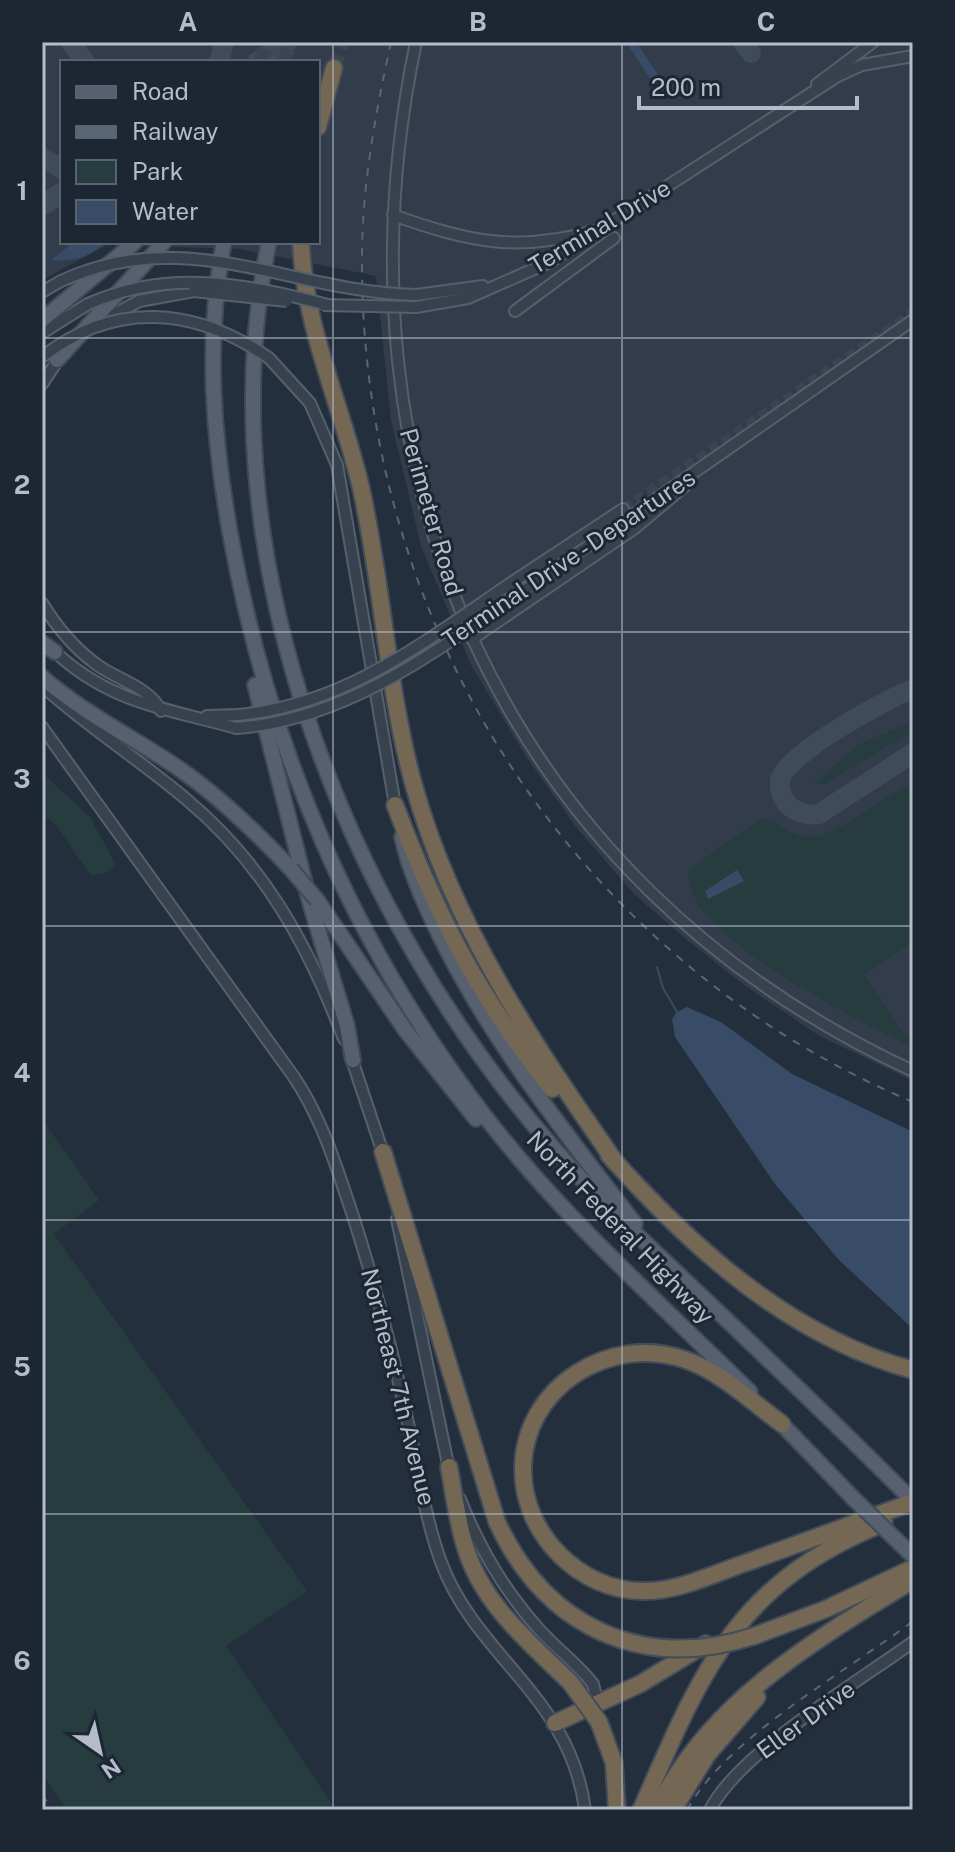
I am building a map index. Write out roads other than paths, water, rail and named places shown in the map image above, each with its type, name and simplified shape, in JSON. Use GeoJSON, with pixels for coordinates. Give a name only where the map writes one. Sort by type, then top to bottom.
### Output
{"type":"FeatureCollection","features":[{"type":"Feature","properties":{"kind":"highway"},"geometry":{"type":"LineString","coordinates":[[320,120],[334,68]]}},
{"type":"Feature","properties":{"kind":"highway"},"geometry":{"type":"LineString","coordinates":[[301,244],[309,310],[361,491],[401,732],[430,837],[460,908],[499,985],[544,1059],[616,1163]]}},
{"type":"Feature","properties":{"kind":"highway"},"geometry":{"type":"LineString","coordinates":[[395,805],[433,903],[470,974],[547,1083],[616,1163],[694,1241],[759,1295],[830,1338],[913,1370]]}},
{"type":"Feature","properties":{"kind":"highway"},"geometry":{"type":"LineString","coordinates":[[383,1152],[497,1522],[516,1558],[540,1590],[592,1629],[633,1642],[682,1649],[717,1646],[754,1636],[826,1609],[913,1568]]}},
{"type":"Feature","properties":{"kind":"highway"},"geometry":{"type":"LineString","coordinates":[[782,1424],[690,1361],[647,1353],[605,1358],[567,1378],[540,1411],[531,1431],[523,1470],[533,1513],[542,1533],[566,1562],[601,1583],[643,1591],[694,1581],[913,1500]]}},
{"type":"Feature","properties":{"kind":"highway"},"geometry":{"type":"LineString","coordinates":[[449,1467],[465,1547],[484,1588],[506,1619],[570,1682],[596,1714],[614,1763],[617,1810]]}},
{"type":"Feature","properties":{"kind":"highway"},"geometry":{"type":"LineString","coordinates":[[555,1723],[596,1714],[678,1664],[812,1558],[913,1511]]}},
{"type":"Feature","properties":{"kind":"highway"},"geometry":{"type":"LineString","coordinates":[[657,1810],[695,1748],[730,1709],[771,1674],[913,1580]]}},
{"type":"Feature","properties":{"kind":"highway"},"geometry":{"type":"LineString","coordinates":[[641,1810],[703,1673],[751,1608]]}},
{"type":"Feature","properties":{"kind":"highway"},"geometry":{"type":"LineString","coordinates":[[673,1810],[707,1755],[738,1716],[837,1628]]}},
{"type":"Feature","properties":{"kind":"main road"},"geometry":{"type":"LineString","coordinates":[[320,100],[334,68]]}},
{"type":"Feature","properties":{"kind":"main road"},"geometry":{"type":"LineString","coordinates":[[42,320],[133,244]]}},
{"type":"Feature","properties":{"kind":"main road"},"geometry":{"type":"LineString","coordinates":[[57,360],[162,244]]}},
{"type":"Feature","properties":{"kind":"main road","name":"North Federal Highway"},"geometry":{"type":"LineString","coordinates":[[224,244],[215,300],[212,375],[216,443],[236,566],[266,693],[304,801],[380,959],[422,1029],[520,1159],[584,1230],[913,1556]]}},
{"type":"Feature","properties":{"kind":"main road","name":"North Federal Highway"},"geometry":{"type":"LineString","coordinates":[[269,244],[257,309],[253,361],[259,495],[283,627],[327,769],[394,917],[471,1043],[555,1150],[616,1215],[913,1500]]}},
{"type":"Feature","properties":{"kind":"main road"},"geometry":{"type":"LineString","coordinates":[[236,566],[239,623],[310,903],[347,1026],[353,1060]]}},
{"type":"Feature","properties":{"kind":"main road"},"geometry":{"type":"LineString","coordinates":[[42,641],[55,652]]}},
{"type":"Feature","properties":{"kind":"main road"},"geometry":{"type":"LineString","coordinates":[[42,677],[70,700],[196,781],[240,818],[291,869],[317,900],[437,1073],[475,1118],[520,1159]]}},
{"type":"Feature","properties":{"kind":"main road"},"geometry":{"type":"LineString","coordinates":[[395,805],[406,855],[416,882],[475,1001],[548,1114],[657,1253]]}},
{"type":"Feature","properties":{"kind":"street","name":"Perimeter Road"},"geometry":{"type":"LineString","coordinates":[[416,42],[402,120],[393,215],[392,311],[404,420],[435,543],[472,639],[506,703],[557,783],[617,857],[680,922],[787,1003],[837,1034],[913,1071]]}},
{"type":"Feature","properties":{"kind":"street"},"geometry":{"type":"LineString","coordinates":[[805,97],[830,71],[873,42]]}},
{"type":"Feature","properties":{"kind":"street"},"geometry":{"type":"LineString","coordinates":[[805,97],[856,68],[913,56]]}},
{"type":"Feature","properties":{"kind":"street","name":"Terminal Drive"},"geometry":{"type":"LineString","coordinates":[[328,305],[416,307],[468,298],[550,262],[805,97]]}},
{"type":"Feature","properties":{"kind":"street"},"geometry":{"type":"LineString","coordinates":[[393,215],[477,242],[569,238],[607,227]]}},
{"type":"Feature","properties":{"kind":"street"},"geometry":{"type":"LineString","coordinates":[[515,311],[614,238]]}},
{"type":"Feature","properties":{"kind":"street"},"geometry":{"type":"LineString","coordinates":[[44,290],[120,261],[191,256],[367,292],[416,295],[452,292],[505,281]]}},
{"type":"Feature","properties":{"kind":"street"},"geometry":{"type":"LineString","coordinates":[[42,333],[88,304],[133,287],[191,280],[235,284],[328,305]]}},
{"type":"Feature","properties":{"kind":"street"},"geometry":{"type":"LineString","coordinates":[[42,384],[57,360],[87,331],[123,308],[154,297],[194,291],[328,305]]}},
{"type":"Feature","properties":{"kind":"street"},"geometry":{"type":"LineString","coordinates":[[42,357],[85,330],[144,317],[209,326],[269,358],[310,403],[337,465],[395,805]]}},
{"type":"Feature","properties":{"kind":"street","name":"Terminal Drive - Departures"},"geometry":{"type":"LineString","coordinates":[[197,717],[236,728],[316,713],[375,687],[705,468],[913,320]]}},
{"type":"Feature","properties":{"kind":"street"},"geometry":{"type":"LineString","coordinates":[[472,639],[635,528],[705,468]]}},
{"type":"Feature","properties":{"kind":"street"},"geometry":{"type":"LineString","coordinates":[[55,652],[109,690],[161,711],[197,717],[238,715],[299,706],[367,678],[623,509]]}},
{"type":"Feature","properties":{"kind":"street"},"geometry":{"type":"LineString","coordinates":[[42,603],[83,653],[115,677],[149,694],[161,711]]}},
{"type":"Feature","properties":{"kind":"street"},"geometry":{"type":"LineString","coordinates":[[42,685],[186,799],[243,855],[304,943],[353,1060],[383,1152],[449,1467],[471,1524],[501,1580],[534,1624],[591,1680],[596,1692],[596,1714]]}},
{"type":"Feature","properties":{"kind":"street","name":"Northeast 7th Avenue"},"geometry":{"type":"LineString","coordinates":[[42,727],[294,1077],[320,1121],[383,1307],[441,1561],[475,1621],[535,1693],[555,1723],[575,1766],[585,1810]]}},
{"type":"Feature","properties":{"kind":"street","name":"Eller Drive"},"geometry":{"type":"LineString","coordinates":[[710,1810],[726,1785],[750,1761],[913,1642]]}},
{"type":"Feature","properties":{"kind":"water"},"geometry":{"type":"Polygon","coordinates":[[[626,42],[636,42],[667,92],[658,90],[626,42]]]}},
{"type":"Feature","properties":{"kind":"water"},"geometry":{"type":"Polygon","coordinates":[[[71,244],[103,244],[81,257],[51,260],[71,244]]]}},
{"type":"Feature","properties":{"kind":"water"},"geometry":{"type":"Polygon","coordinates":[[[737,870],[744,881],[708,899],[705,891],[737,870]]]}},
{"type":"Feature","properties":{"kind":"water"},"geometry":{"type":"Polygon","coordinates":[[[687,1007],[721,1022],[792,1074],[913,1132],[913,1329],[839,1260],[775,1184],[675,1037],[672,1019],[687,1007]]]}},
{"type":"Feature","properties":{"kind":"waterway"},"geometry":{"type":"LineString","coordinates":[[657,967],[663,988],[677,1012]]}},
{"type":"Feature","properties":{"kind":"tunnel"},"geometry":{"type":"LineString","coordinates":[[261,60],[268,42]]}},
{"type":"Feature","properties":{"kind":"tunnel"},"geometry":{"type":"LineString","coordinates":[[285,60],[292,42]]}},
{"type":"Feature","properties":{"kind":"tunnel"},"geometry":{"type":"LineString","coordinates":[[334,68],[343,42]]}},
{"type":"Feature","properties":{"kind":"tunnel"},"geometry":{"type":"LineString","coordinates":[[623,509],[913,313]]}},
{"type":"Feature","properties":{"kind":"railway"},"geometry":{"type":"LineString","coordinates":[[391,42],[370,153],[362,238],[372,401],[401,530],[448,653],[512,767],[591,871],[685,963],[793,1040],[913,1102]]}},
{"type":"Feature","properties":{"kind":"railway"},"geometry":{"type":"LineString","coordinates":[[687,1810],[705,1783],[758,1732],[913,1621]]}},
{"type":"Feature","properties":{"kind":"railway"},"geometry":{"type":"LineString","coordinates":[[42,1795],[53,1810]]}}]}
